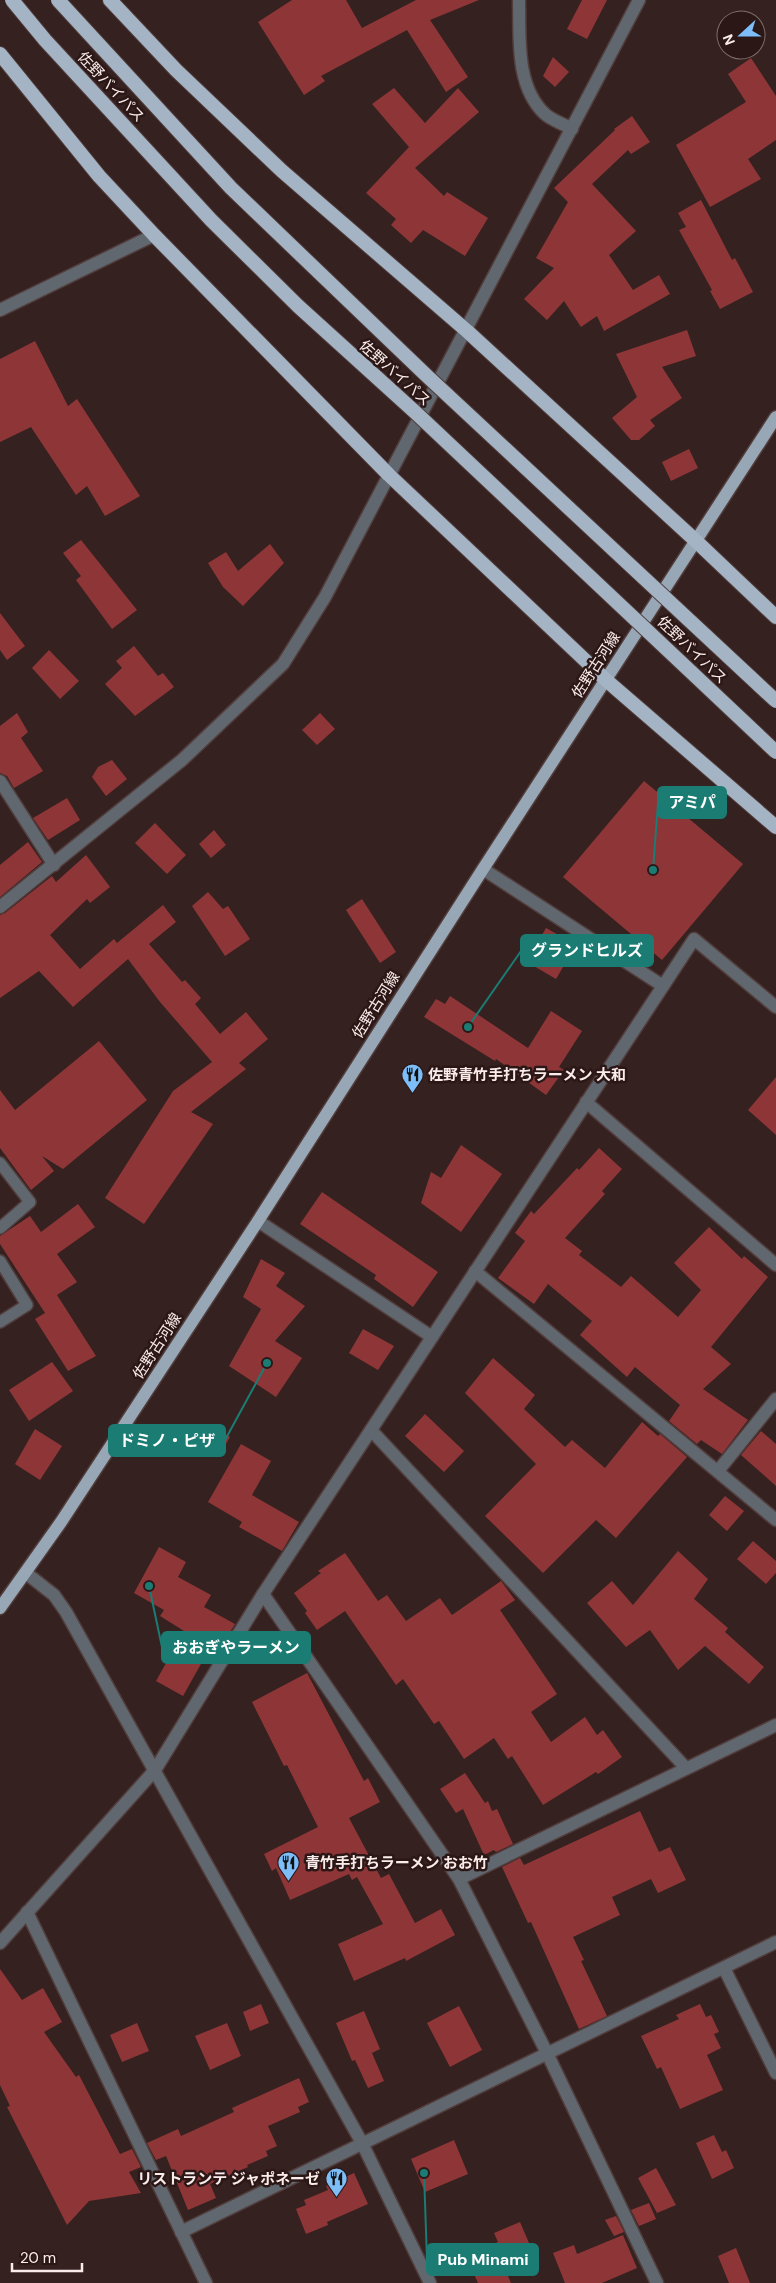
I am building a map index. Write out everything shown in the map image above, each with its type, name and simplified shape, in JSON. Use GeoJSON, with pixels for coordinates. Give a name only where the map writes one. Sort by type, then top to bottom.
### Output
{"type":"FeatureCollection","features":[{"type":"Feature","properties":{"kind":"highway","name":"佐野バイパス"},"geometry":{"type":"LineString","coordinates":[[12,0],[45,40],[211,220],[291,300],[605,590],[776,752]]}},
{"type":"Feature","properties":{"kind":"highway","name":"佐野バイパス"},"geometry":{"type":"LineString","coordinates":[[58,0],[231,188],[434,383],[776,701]]}},
{"type":"Feature","properties":{"kind":"highway"},"geometry":{"type":"LineString","coordinates":[[110,0],[176,70],[282,171],[467,330],[696,540],[776,617]]}},
{"type":"Feature","properties":{"kind":"highway"},"geometry":{"type":"LineString","coordinates":[[0,54],[99,176],[154,235],[389,475],[606,680],[776,827]]}},
{"type":"Feature","properties":{"kind":"main road","name":"佐野古河線"},"geometry":{"type":"LineString","coordinates":[[0,1608],[26,1573],[258,1221],[483,869],[776,417]]}},
{"type":"Feature","properties":{"kind":"street"},"geometry":{"type":"LineString","coordinates":[[519,0],[521,68],[530,94],[545,114],[572,129]]}},
{"type":"Feature","properties":{"kind":"street"},"geometry":{"type":"LineString","coordinates":[[0,907],[182,760],[283,664],[325,597],[639,0]]}},
{"type":"Feature","properties":{"kind":"street"},"geometry":{"type":"LineString","coordinates":[[0,310],[154,235]]}},
{"type":"Feature","properties":{"kind":"street"},"geometry":{"type":"LineString","coordinates":[[0,781],[54,865]]}},
{"type":"Feature","properties":{"kind":"street"},"geometry":{"type":"LineString","coordinates":[[483,869],[662,986]]}},
{"type":"Feature","properties":{"kind":"street"},"geometry":{"type":"LineString","coordinates":[[0,1942],[155,1770],[263,1594],[694,939],[776,1007]]}},
{"type":"Feature","properties":{"kind":"street"},"geometry":{"type":"LineString","coordinates":[[586,1102],[776,1264]]}},
{"type":"Feature","properties":{"kind":"street"},"geometry":{"type":"LineString","coordinates":[[258,1221],[432,1337]]}},
{"type":"Feature","properties":{"kind":"street"},"geometry":{"type":"LineString","coordinates":[[475,1271],[776,1520]]}},
{"type":"Feature","properties":{"kind":"street"},"geometry":{"type":"LineString","coordinates":[[718,1471],[776,1399]]}},
{"type":"Feature","properties":{"kind":"street"},"geometry":{"type":"LineString","coordinates":[[370,1430],[686,1768]]}},
{"type":"Feature","properties":{"kind":"street"},"geometry":{"type":"LineString","coordinates":[[26,1573],[54,1595],[66,1612],[362,2143],[430,2283]]}},
{"type":"Feature","properties":{"kind":"street"},"geometry":{"type":"LineString","coordinates":[[263,1594],[459,1879],[547,2053],[657,2283]]}},
{"type":"Feature","properties":{"kind":"street"},"geometry":{"type":"LineString","coordinates":[[459,1879],[776,1725]]}},
{"type":"Feature","properties":{"kind":"street"},"geometry":{"type":"LineString","coordinates":[[27,1912],[206,2283]]}},
{"type":"Feature","properties":{"kind":"street"},"geometry":{"type":"LineString","coordinates":[[181,2232],[776,1942]]}},
{"type":"Feature","properties":{"kind":"street"},"geometry":{"type":"LineString","coordinates":[[724,1968],[776,2073]]}},
{"type":"Feature","properties":{"kind":"lane"},"geometry":{"type":"LineString","coordinates":[[0,1164],[30,1202],[0,1228]]}},
{"type":"Feature","properties":{"kind":"lane"},"geometry":{"type":"LineString","coordinates":[[0,1261],[26,1305],[0,1322]]}},
{"type":"Feature","properties":{"kind":"building"},"geometry":{"type":"Polygon","coordinates":[[[292,0],[346,0],[362,28],[416,0],[479,0],[430,20],[468,77],[446,92],[407,30],[321,76],[325,81],[304,95],[258,22],[292,0]]]}},
{"type":"Feature","properties":{"kind":"building"},"geometry":{"type":"Polygon","coordinates":[[[582,0],[607,0],[587,39],[567,29],[582,0]]]}},
{"type":"Feature","properties":{"kind":"building"},"geometry":{"type":"Polygon","coordinates":[[[553,57],[569,72],[555,87],[543,76],[553,57]]]}},
{"type":"Feature","properties":{"kind":"building"},"geometry":{"type":"Polygon","coordinates":[[[748,60],[752,60],[776,96],[776,140],[748,159],[761,179],[710,207],[676,145],[746,102],[728,74],[748,60]]]}},
{"type":"Feature","properties":{"kind":"building"},"geometry":{"type":"Polygon","coordinates":[[[394,88],[425,123],[458,88],[479,112],[415,168],[444,196],[447,192],[488,218],[465,256],[423,230],[411,243],[391,225],[396,219],[366,193],[409,147],[372,104],[394,88]]]}},
{"type":"Feature","properties":{"kind":"building"},"geometry":{"type":"Polygon","coordinates":[[[632,116],[650,142],[631,154],[628,150],[592,184],[636,231],[609,255],[633,290],[659,275],[670,294],[604,331],[597,316],[581,327],[564,301],[547,320],[524,299],[554,268],[536,258],[568,202],[554,188],[614,129],[632,116]]]}},
{"type":"Feature","properties":{"kind":"building"},"geometry":{"type":"Polygon","coordinates":[[[701,200],[732,260],[735,258],[753,292],[720,309],[710,291],[712,290],[679,230],[686,227],[678,213],[701,200]]]}},
{"type":"Feature","properties":{"kind":"building"},"geometry":{"type":"Polygon","coordinates":[[[687,330],[696,356],[662,367],[682,398],[650,420],[655,426],[639,440],[631,440],[612,418],[637,397],[616,354],[687,330]]]}},
{"type":"Feature","properties":{"kind":"building"},"geometry":{"type":"Polygon","coordinates":[[[35,341],[68,406],[77,399],[140,496],[105,516],[87,486],[76,495],[31,427],[0,442],[0,359],[35,341]]]}},
{"type":"Feature","properties":{"kind":"building"},"geometry":{"type":"Polygon","coordinates":[[[689,449],[698,468],[671,481],[662,462],[689,449]]]}},
{"type":"Feature","properties":{"kind":"building"},"geometry":{"type":"Polygon","coordinates":[[[81,540],[137,610],[112,629],[76,580],[81,576],[63,553],[81,540]]]}},
{"type":"Feature","properties":{"kind":"building"},"geometry":{"type":"Polygon","coordinates":[[[270,544],[284,563],[243,606],[223,587],[208,563],[226,552],[238,571],[270,544]]]}},
{"type":"Feature","properties":{"kind":"building"},"geometry":{"type":"Polygon","coordinates":[[[0,613],[25,646],[7,660],[0,650],[0,613]]]}},
{"type":"Feature","properties":{"kind":"building"},"geometry":{"type":"Polygon","coordinates":[[[134,646],[158,676],[163,673],[174,687],[135,716],[105,684],[122,668],[116,661],[134,646]]]}},
{"type":"Feature","properties":{"kind":"building"},"geometry":{"type":"Polygon","coordinates":[[[49,650],[79,681],[60,699],[32,668],[49,650]]]}},
{"type":"Feature","properties":{"kind":"building"},"geometry":{"type":"Polygon","coordinates":[[[17,713],[28,732],[21,738],[43,771],[14,788],[7,776],[0,773],[0,726],[17,713]]]}},
{"type":"Feature","properties":{"kind":"building"},"geometry":{"type":"Polygon","coordinates":[[[320,713],[335,729],[317,745],[302,730],[320,713]]]}},
{"type":"Feature","properties":{"kind":"building"},"geometry":{"type":"Polygon","coordinates":[[[112,760],[127,779],[106,796],[92,777],[98,767],[112,760]]]}},
{"type":"Feature","properties":{"kind":"building"},"geometry":{"type":"Polygon","coordinates":[[[644,781],[743,864],[662,960],[563,877],[644,781]]]}},
{"type":"Feature","properties":{"kind":"building"},"geometry":{"type":"Polygon","coordinates":[[[67,798],[80,820],[48,840],[33,818],[67,798]]]}},
{"type":"Feature","properties":{"kind":"building"},"geometry":{"type":"Polygon","coordinates":[[[155,823],[186,855],[167,874],[135,843],[155,823]]]}},
{"type":"Feature","properties":{"kind":"building"},"geometry":{"type":"Polygon","coordinates":[[[214,830],[226,845],[211,858],[199,844],[214,830]]]}},
{"type":"Feature","properties":{"kind":"building"},"geometry":{"type":"Polygon","coordinates":[[[28,842],[42,862],[0,897],[0,865],[28,842]]]}},
{"type":"Feature","properties":{"kind":"building"},"geometry":{"type":"Polygon","coordinates":[[[86,855],[110,887],[90,903],[87,899],[50,935],[80,969],[114,939],[117,943],[163,905],[176,922],[149,944],[182,982],[185,980],[201,998],[195,1004],[220,1034],[246,1012],[268,1039],[239,1063],[246,1069],[191,1112],[213,1124],[144,1224],[105,1198],[173,1091],[212,1062],[160,1002],[128,959],[73,1007],[39,971],[0,998],[0,915],[52,876],[56,882],[86,855]]]}},
{"type":"Feature","properties":{"kind":"building"},"geometry":{"type":"Polygon","coordinates":[[[208,892],[223,909],[228,906],[250,939],[225,956],[192,906],[208,892]]]}},
{"type":"Feature","properties":{"kind":"building"},"geometry":{"type":"Polygon","coordinates":[[[362,899],[396,952],[380,963],[346,910],[362,899]]]}},
{"type":"Feature","properties":{"kind":"building"},"geometry":{"type":"Polygon","coordinates":[[[546,928],[576,945],[556,979],[527,962],[546,928]]]}},
{"type":"Feature","properties":{"kind":"building"},"geometry":{"type":"Polygon","coordinates":[[[450,996],[528,1048],[551,1011],[582,1031],[559,1067],[564,1070],[546,1095],[496,1059],[495,1061],[424,1017],[436,999],[445,1004],[450,996]]]}},
{"type":"Feature","properties":{"kind":"building"},"geometry":{"type":"Polygon","coordinates":[[[99,1041],[147,1100],[63,1169],[42,1156],[54,1171],[31,1190],[0,1148],[0,1090],[15,1110],[99,1041]]]}},
{"type":"Feature","properties":{"kind":"building"},"geometry":{"type":"Polygon","coordinates":[[[776,1077],[776,1135],[748,1110],[776,1077]]]}},
{"type":"Feature","properties":{"kind":"building"},"geometry":{"type":"Polygon","coordinates":[[[461,1145],[502,1174],[461,1232],[421,1203],[431,1172],[441,1178],[461,1145]]]}},
{"type":"Feature","properties":{"kind":"building"},"geometry":{"type":"Polygon","coordinates":[[[599,1148],[622,1169],[602,1191],[605,1194],[565,1238],[582,1251],[579,1255],[621,1287],[631,1276],[678,1317],[701,1290],[674,1263],[709,1227],[742,1259],[744,1256],[768,1277],[711,1347],[731,1364],[703,1389],[748,1420],[722,1454],[701,1440],[697,1444],[669,1421],[680,1405],[635,1367],[627,1377],[580,1335],[592,1321],[548,1284],[534,1304],[498,1278],[525,1241],[515,1233],[531,1211],[534,1214],[577,1168],[579,1170],[599,1148]]]}},
{"type":"Feature","properties":{"kind":"building"},"geometry":{"type":"Polygon","coordinates":[[[322,1192],[438,1272],[413,1307],[374,1279],[376,1275],[300,1224],[322,1192]]]}},
{"type":"Feature","properties":{"kind":"building"},"geometry":{"type":"Polygon","coordinates":[[[78,1204],[95,1227],[57,1254],[77,1282],[57,1295],[96,1356],[68,1371],[35,1319],[45,1313],[0,1244],[0,1236],[30,1216],[41,1232],[78,1204]]]}},
{"type":"Feature","properties":{"kind":"building"},"geometry":{"type":"Polygon","coordinates":[[[261,1259],[285,1273],[276,1286],[305,1306],[275,1341],[302,1358],[276,1397],[229,1366],[261,1309],[243,1297],[261,1259]]]}},
{"type":"Feature","properties":{"kind":"building"},"geometry":{"type":"Polygon","coordinates":[[[363,1329],[394,1346],[378,1370],[349,1353],[363,1329]]]}},
{"type":"Feature","properties":{"kind":"building"},"geometry":{"type":"Polygon","coordinates":[[[493,1358],[535,1395],[524,1409],[565,1447],[572,1440],[605,1468],[642,1422],[658,1436],[660,1434],[687,1457],[616,1538],[596,1520],[543,1573],[485,1516],[536,1464],[465,1393],[493,1358]]]}},
{"type":"Feature","properties":{"kind":"building"},"geometry":{"type":"Polygon","coordinates":[[[52,1362],[73,1391],[29,1421],[9,1390],[52,1362]]]}},
{"type":"Feature","properties":{"kind":"building"},"geometry":{"type":"Polygon","coordinates":[[[425,1414],[464,1451],[444,1472],[405,1436],[425,1414]]]}},
{"type":"Feature","properties":{"kind":"building"},"geometry":{"type":"Polygon","coordinates":[[[212,1426],[230,1437],[221,1452],[203,1442],[212,1426]]]}},
{"type":"Feature","properties":{"kind":"building"},"geometry":{"type":"Polygon","coordinates":[[[35,1429],[62,1446],[40,1480],[15,1464],[35,1429]]]}},
{"type":"Feature","properties":{"kind":"building"},"geometry":{"type":"Polygon","coordinates":[[[761,1431],[776,1444],[776,1486],[741,1455],[761,1431]]]}},
{"type":"Feature","properties":{"kind":"building"},"geometry":{"type":"Polygon","coordinates":[[[241,1444],[271,1461],[252,1495],[299,1522],[282,1551],[239,1527],[242,1522],[208,1502],[241,1444]]]}},
{"type":"Feature","properties":{"kind":"building"},"geometry":{"type":"Polygon","coordinates":[[[725,1496],[744,1511],[727,1531],[709,1515],[725,1496]]]}},
{"type":"Feature","properties":{"kind":"building"},"geometry":{"type":"Polygon","coordinates":[[[753,1541],[776,1561],[776,1573],[766,1584],[737,1559],[753,1541]]]}},
{"type":"Feature","properties":{"kind":"building"},"geometry":{"type":"Polygon","coordinates":[[[159,1547],[186,1562],[178,1577],[211,1595],[204,1607],[235,1624],[219,1650],[211,1646],[183,1696],[156,1681],[184,1631],[160,1616],[164,1610],[134,1593],[159,1547]]]}},
{"type":"Feature","properties":{"kind":"building"},"geometry":{"type":"Polygon","coordinates":[[[678,1551],[708,1579],[694,1599],[728,1628],[725,1632],[764,1667],[749,1684],[705,1646],[678,1670],[650,1630],[626,1647],[587,1603],[612,1581],[633,1605],[678,1551]]]}},
{"type":"Feature","properties":{"kind":"building"},"geometry":{"type":"Polygon","coordinates":[[[345,1553],[378,1601],[387,1595],[406,1621],[440,1598],[452,1615],[501,1581],[515,1600],[500,1610],[557,1694],[531,1712],[551,1742],[585,1717],[597,1735],[603,1730],[622,1757],[598,1774],[596,1772],[543,1805],[512,1756],[508,1759],[494,1738],[464,1759],[439,1721],[434,1724],[403,1679],[396,1685],[345,1611],[317,1630],[305,1613],[307,1611],[294,1593],[321,1573],[318,1571],[345,1553]]]}},
{"type":"Feature","properties":{"kind":"building"},"geometry":{"type":"Polygon","coordinates":[[[307,1673],[364,1781],[368,1778],[380,1802],[349,1818],[381,1878],[389,1874],[415,1923],[441,1909],[455,1935],[406,1961],[405,1958],[354,1981],[338,1944],[383,1924],[357,1877],[352,1880],[349,1874],[290,1900],[276,1868],[272,1871],[264,1854],[318,1827],[287,1765],[284,1766],[252,1702],[307,1673]]]}},
{"type":"Feature","properties":{"kind":"building"},"geometry":{"type":"Polygon","coordinates":[[[465,1773],[485,1803],[488,1801],[492,1811],[497,1809],[513,1844],[484,1855],[463,1809],[456,1813],[440,1789],[465,1773]]]}},
{"type":"Feature","properties":{"kind":"building"},"geometry":{"type":"Polygon","coordinates":[[[640,1811],[659,1852],[670,1847],[686,1880],[658,1893],[651,1879],[612,1897],[620,1915],[573,1937],[584,1960],[581,1961],[607,2016],[579,2029],[531,1922],[528,1923],[502,1867],[520,1858],[524,1865],[640,1811]]]}},
{"type":"Feature","properties":{"kind":"building"},"geometry":{"type":"Polygon","coordinates":[[[0,1969],[22,2000],[43,1988],[62,2022],[44,2032],[76,2077],[79,2075],[120,2154],[132,2149],[141,2167],[129,2172],[141,2193],[89,2201],[67,2225],[7,2107],[10,2106],[0,2085],[0,1969]]]}},
{"type":"Feature","properties":{"kind":"building"},"geometry":{"type":"Polygon","coordinates":[[[261,2004],[269,2023],[250,2031],[243,2012],[261,2004]]]}},
{"type":"Feature","properties":{"kind":"building"},"geometry":{"type":"Polygon","coordinates":[[[700,2004],[706,2017],[711,2015],[719,2032],[714,2034],[721,2048],[707,2055],[723,2090],[680,2109],[661,2067],[657,2069],[641,2036],[679,2019],[676,2015],[700,2004]]]}},
{"type":"Feature","properties":{"kind":"building"},"geometry":{"type":"Polygon","coordinates":[[[459,2006],[482,2050],[450,2067],[427,2023],[459,2006]]]}},
{"type":"Feature","properties":{"kind":"building"},"geometry":{"type":"Polygon","coordinates":[[[364,2011],[380,2049],[372,2053],[384,2081],[368,2088],[355,2060],[352,2061],[336,2023],[364,2011]]]}},
{"type":"Feature","properties":{"kind":"building"},"geometry":{"type":"Polygon","coordinates":[[[137,2023],[149,2051],[122,2062],[110,2035],[137,2023]]]}},
{"type":"Feature","properties":{"kind":"building"},"geometry":{"type":"Polygon","coordinates":[[[227,2023],[241,2056],[210,2070],[195,2036],[227,2023]]]}},
{"type":"Feature","properties":{"kind":"building"},"geometry":{"type":"Polygon","coordinates":[[[299,2078],[309,2102],[298,2107],[300,2112],[268,2126],[277,2146],[266,2151],[268,2156],[210,2184],[216,2198],[188,2210],[166,2156],[156,2160],[147,2143],[178,2129],[181,2136],[234,2112],[232,2108],[299,2078]]]}},
{"type":"Feature","properties":{"kind":"building"},"geometry":{"type":"Polygon","coordinates":[[[714,2135],[722,2152],[726,2150],[734,2168],[712,2179],[696,2143],[714,2135]]]}},
{"type":"Feature","properties":{"kind":"building"},"geometry":{"type":"Polygon","coordinates":[[[454,2140],[468,2174],[425,2192],[411,2159],[454,2140]]]}},
{"type":"Feature","properties":{"kind":"building"},"geometry":{"type":"Polygon","coordinates":[[[656,2168],[676,2205],[657,2213],[638,2178],[656,2168]]]}},
{"type":"Feature","properties":{"kind":"building"},"geometry":{"type":"Polygon","coordinates":[[[354,2173],[368,2204],[327,2222],[328,2225],[306,2234],[296,2209],[306,2205],[304,2200],[328,2190],[326,2186],[354,2173]]]}},
{"type":"Feature","properties":{"kind":"building"},"geometry":{"type":"Polygon","coordinates":[[[649,2203],[656,2219],[639,2226],[631,2210],[649,2203]]]}},
{"type":"Feature","properties":{"kind":"building"},"geometry":{"type":"Polygon","coordinates":[[[616,2216],[624,2232],[614,2236],[605,2220],[616,2216]]]}},
{"type":"Feature","properties":{"kind":"building"},"geometry":{"type":"Polygon","coordinates":[[[520,2222],[532,2250],[502,2262],[511,2283],[478,2283],[466,2256],[498,2242],[494,2233],[520,2222]]]}},
{"type":"Feature","properties":{"kind":"building"},"geometry":{"type":"Polygon","coordinates":[[[623,2235],[637,2268],[602,2283],[565,2283],[553,2253],[574,2245],[577,2254],[623,2235]]]}},
{"type":"Feature","properties":{"kind":"building"},"geometry":{"type":"Polygon","coordinates":[[[736,2248],[750,2283],[729,2283],[718,2256],[736,2248]]]}},
{"type":"Feature","properties":{"kind":"place","name":"アミパ"},"geometry":{"type":"Point","coordinates":[653,870]}},
{"type":"Feature","properties":{"kind":"place","name":"グランドヒルズ"},"geometry":{"type":"Point","coordinates":[468,1027]}},
{"type":"Feature","properties":{"kind":"place","name":"佐野青竹手打ちラーメン 大和"},"geometry":{"type":"Point","coordinates":[412,1094]}},
{"type":"Feature","properties":{"kind":"place","name":"ドミノ・ピザ"},"geometry":{"type":"Point","coordinates":[267,1363]}},
{"type":"Feature","properties":{"kind":"place","name":"おおぎやラーメン"},"geometry":{"type":"Point","coordinates":[149,1586]}},
{"type":"Feature","properties":{"kind":"place","name":"青竹手打ちラーメン おお竹"},"geometry":{"type":"Point","coordinates":[289,1882]}},
{"type":"Feature","properties":{"kind":"place","name":"Pub Minami"},"geometry":{"type":"Point","coordinates":[424,2173]}},
{"type":"Feature","properties":{"kind":"place","name":"リストランテ ジャポネーゼ"},"geometry":{"type":"Point","coordinates":[336,2198]}}]}
